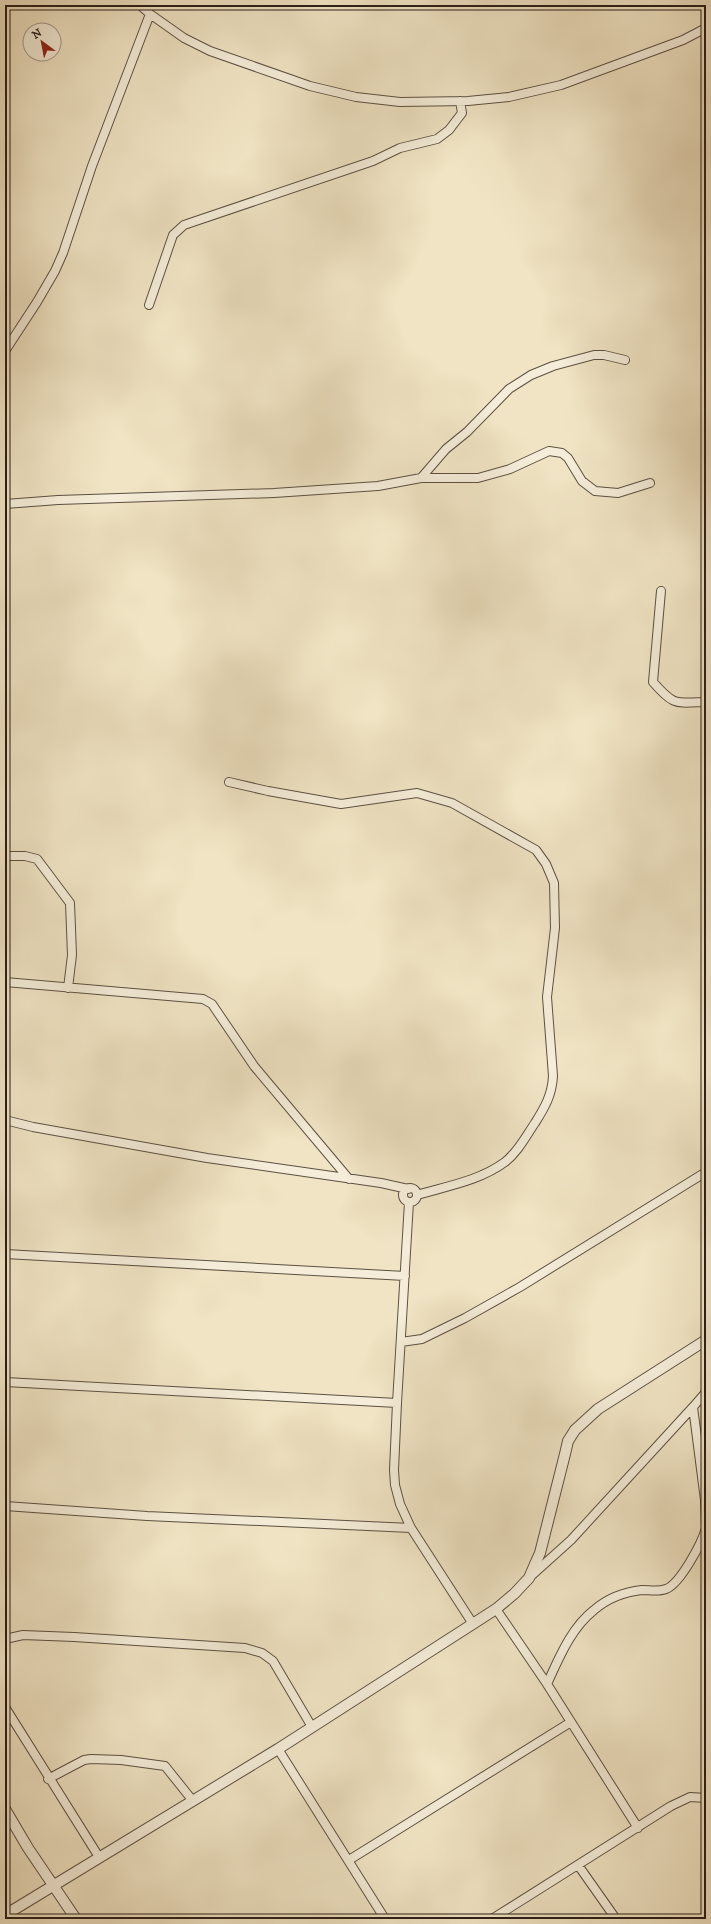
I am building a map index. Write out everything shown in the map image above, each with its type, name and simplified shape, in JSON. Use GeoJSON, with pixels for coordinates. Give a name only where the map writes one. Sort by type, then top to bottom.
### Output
{"type":"FeatureCollection","features":[{"type":"Feature","properties":{"kind":"street"},"geometry":{"type":"LineString","coordinates":[[140,5],[150,14],[184,38],[210,51],[310,86],[356,97],[400,102],[460,101],[509,97],[561,86],[683,40],[706,28]]}},
{"type":"Feature","properties":{"kind":"street"},"geometry":{"type":"LineString","coordinates":[[5,351],[37,302],[55,271],[63,253],[92,166],[150,14]]}},
{"type":"Feature","properties":{"kind":"street"},"geometry":{"type":"LineString","coordinates":[[149,305],[173,234],[184,225],[372,161],[400,148],[436,139],[449,130],[462,113],[460,101]]}},
{"type":"Feature","properties":{"kind":"street"},"geometry":{"type":"LineString","coordinates":[[5,105],[5,140]]}},
{"type":"Feature","properties":{"kind":"street"},"geometry":{"type":"LineString","coordinates":[[421,478],[446,449],[467,432],[509,389],[530,375],[553,366],[594,355],[604,355],[625,360]]}},
{"type":"Feature","properties":{"kind":"street"},"geometry":{"type":"LineString","coordinates":[[5,504],[58,500],[274,493],[370,487],[421,478],[478,478],[499,473],[549,451],[562,453],[568,458],[582,481],[595,491],[618,493],[650,483]]}},
{"type":"Feature","properties":{"kind":"street"},"geometry":{"type":"LineString","coordinates":[[660,591],[653,682],[662,693],[674,703],[706,702]]}},
{"type":"Feature","properties":{"kind":"street"},"geometry":{"type":"LineString","coordinates":[[229,782],[268,791],[341,804],[417,793],[452,802],[536,850],[546,864],[554,883],[555,906],[555,928],[547,997],[553,1076],[549,1100],[526,1137],[506,1161],[471,1180],[417,1195],[415,1200],[409,1202]]}},
{"type":"Feature","properties":{"kind":"street"},"geometry":{"type":"LineString","coordinates":[[5,856],[25,856],[37,859],[70,903],[72,955],[68,988]]}},
{"type":"Feature","properties":{"kind":"street"},"geometry":{"type":"LineString","coordinates":[[5,982],[203,999],[212,1004],[254,1066],[349,1179]]}},
{"type":"Feature","properties":{"kind":"street"},"geometry":{"type":"LineString","coordinates":[[5,1120],[32,1127],[170,1152],[381,1183],[415,1190],[417,1195]]}},
{"type":"Feature","properties":{"kind":"street"},"geometry":{"type":"LineString","coordinates":[[401,1342],[422,1339],[465,1318],[520,1287],[706,1172]]}},
{"type":"Feature","properties":{"kind":"street"},"geometry":{"type":"LineString","coordinates":[[408,1189],[404,1194],[404,1197],[409,1202],[397,1403],[394,1470],[395,1485],[400,1504],[411,1528],[473,1624]]}},
{"type":"Feature","properties":{"kind":"street"},"geometry":{"type":"LineString","coordinates":[[5,1254],[405,1276]]}},
{"type":"Feature","properties":{"kind":"street"},"geometry":{"type":"LineString","coordinates":[[528,1578],[540,1553],[568,1441],[576,1430],[598,1409],[706,1340]]}},
{"type":"Feature","properties":{"kind":"street"},"geometry":{"type":"LineString","coordinates":[[5,1382],[397,1403]]}},
{"type":"Feature","properties":{"kind":"street"},"geometry":{"type":"LineString","coordinates":[[5,1915],[278,1749],[496,1609],[571,1540],[706,1392]]}},
{"type":"Feature","properties":{"kind":"street"},"geometry":{"type":"LineString","coordinates":[[547,1684],[574,1631],[585,1617],[609,1599],[621,1594],[667,1588],[675,1583],[703,1538],[706,1528],[705,1500],[693,1407]]}},
{"type":"Feature","properties":{"kind":"street"},"geometry":{"type":"LineString","coordinates":[[5,1506],[147,1516],[411,1528]]}},
{"type":"Feature","properties":{"kind":"street"},"geometry":{"type":"LineString","coordinates":[[496,1609],[547,1684],[638,1828]]}},
{"type":"Feature","properties":{"kind":"street"},"geometry":{"type":"LineString","coordinates":[[5,1639],[23,1636],[67,1637],[245,1648],[262,1653],[273,1661],[312,1726]]}},
{"type":"Feature","properties":{"kind":"street"},"geometry":{"type":"LineString","coordinates":[[5,1707],[48,1779],[99,1857]]}},
{"type":"Feature","properties":{"kind":"street"},"geometry":{"type":"LineString","coordinates":[[349,1860],[571,1722]]}},
{"type":"Feature","properties":{"kind":"street"},"geometry":{"type":"LineString","coordinates":[[278,1749],[385,1919]]}},
{"type":"Feature","properties":{"kind":"street"},"geometry":{"type":"LineString","coordinates":[[48,1779],[84,1760],[91,1759],[160,1764],[169,1770],[193,1801]]}},
{"type":"Feature","properties":{"kind":"street"},"geometry":{"type":"LineString","coordinates":[[492,1919],[671,1806],[690,1797],[706,1798]]}},
{"type":"Feature","properties":{"kind":"street"},"geometry":{"type":"LineString","coordinates":[[5,1809],[28,1848],[76,1919]]}},
{"type":"Feature","properties":{"kind":"street"},"geometry":{"type":"LineString","coordinates":[[578,1866],[616,1919]]}}]}
